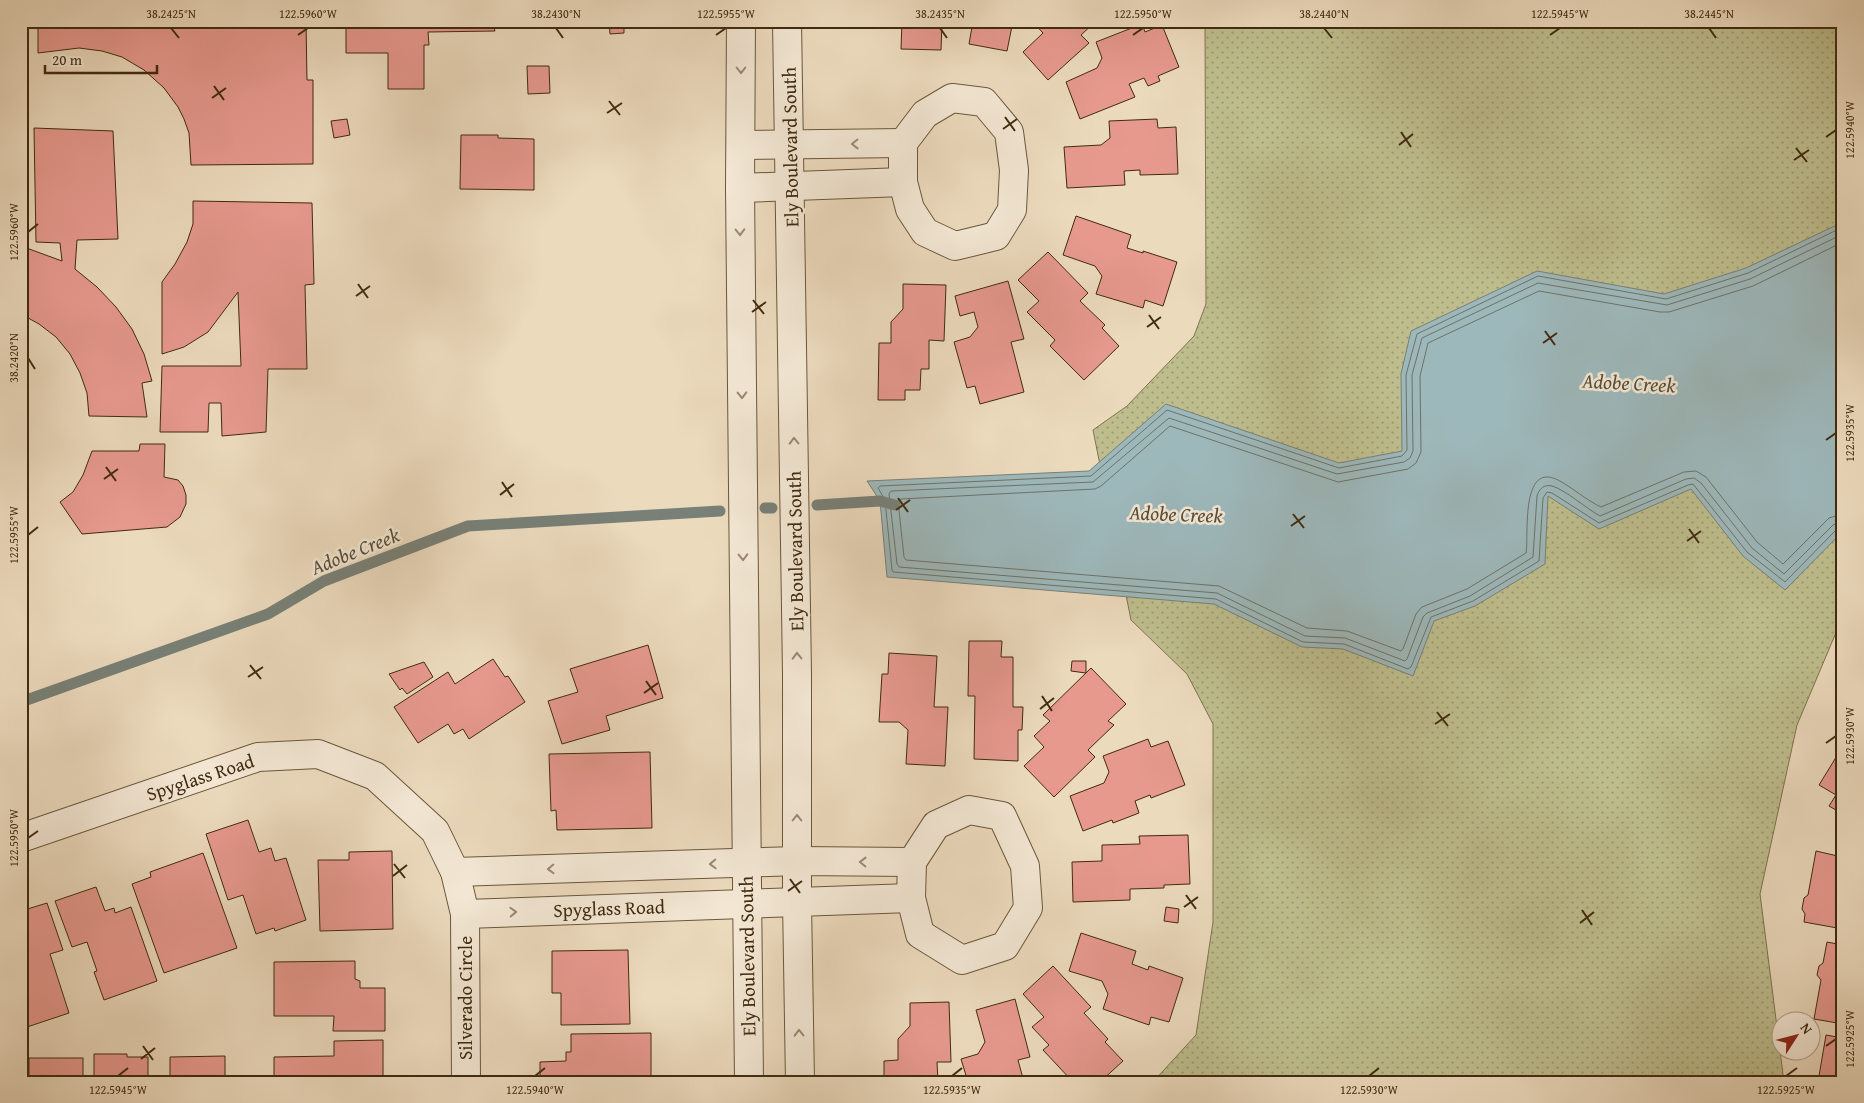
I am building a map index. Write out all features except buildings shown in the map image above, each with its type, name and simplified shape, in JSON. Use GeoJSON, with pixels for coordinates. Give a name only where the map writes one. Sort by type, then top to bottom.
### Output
{"type":"FeatureCollection","features":[{"type":"Feature","properties":{"kind":"street","name":"Ely Boulevard South"},"geometry":{"type":"LineString","coordinates":[[741,21],[740,188],[748,1082]]}},
{"type":"Feature","properties":{"kind":"street","name":"Ely Boulevard South"},"geometry":{"type":"LineString","coordinates":[[787,21],[797,674],[797,901],[800,1082]]}},
{"type":"Feature","properties":{"kind":"street"},"geometry":{"type":"LineString","coordinates":[[952,98],[984,102],[1009,132],[1014,170],[1012,210],[996,236],[955,246],[925,232],[910,209],[903,182],[904,143],[924,114],[952,98]]}},
{"type":"Feature","properties":{"kind":"street"},"geometry":{"type":"LineString","coordinates":[[741,145],[904,143]]}},
{"type":"Feature","properties":{"kind":"street"},"geometry":{"type":"LineString","coordinates":[[740,188],[903,182]]}},
{"type":"Feature","properties":{"kind":"street","name":"Spyglass Road"},"geometry":{"type":"LineString","coordinates":[[21,838],[258,757],[318,754],[375,776],[435,831],[455,872],[465,914],[911,898]]}},
{"type":"Feature","properties":{"kind":"street"},"geometry":{"type":"LineString","coordinates":[[969,810],[1002,816],[1024,866],[1028,908],[1005,946],[962,960],[920,934],[911,898],[912,862],[936,825],[969,810]]}},
{"type":"Feature","properties":{"kind":"street"},"geometry":{"type":"LineString","coordinates":[[455,872],[746,862],[912,862]]}},
{"type":"Feature","properties":{"kind":"street","name":"Silverado Circle"},"geometry":{"type":"LineString","coordinates":[[465,914],[466,1082]]}},
{"type":"Feature","properties":{"kind":"shaded area"},"geometry":{"type":"Polygon","coordinates":[[[1205,21],[1843,21],[1843,616],[1797,725],[1760,894],[1775,1010],[1772,1010],[1772,1060],[1781,1060],[1784,1082],[1153,1082],[1196,1035],[1213,922],[1213,724],[1187,674],[1131,620],[1093,430],[1127,406],[1194,336],[1206,304],[1205,21]]]}},
{"type":"Feature","properties":{"kind":"water"},"geometry":{"type":"Polygon","coordinates":[[[1843,222],[1843,531],[1785,590],[1743,556],[1691,489],[1599,529],[1548,496],[1545,564],[1475,606],[1434,621],[1413,676],[1343,649],[1302,647],[1214,604],[887,577],[880,501],[867,481],[1089,471],[1166,404],[1339,463],[1402,451],[1401,374],[1411,331],[1537,271],[1664,294],[1746,268],[1843,222]]]}},
{"type":"Feature","properties":{"kind":"waterway","name":"Adobe Creek"},"geometry":{"type":"LineString","coordinates":[[817,505],[880,501],[895,505]]}},
{"type":"Feature","properties":{"kind":"waterway","name":"Adobe Creek"},"geometry":{"type":"LineString","coordinates":[[765,508],[772,508]]}},
{"type":"Feature","properties":{"kind":"waterway","name":"Adobe Creek"},"geometry":{"type":"LineString","coordinates":[[21,702],[268,614],[324,581],[468,526],[720,511]]}}]}
